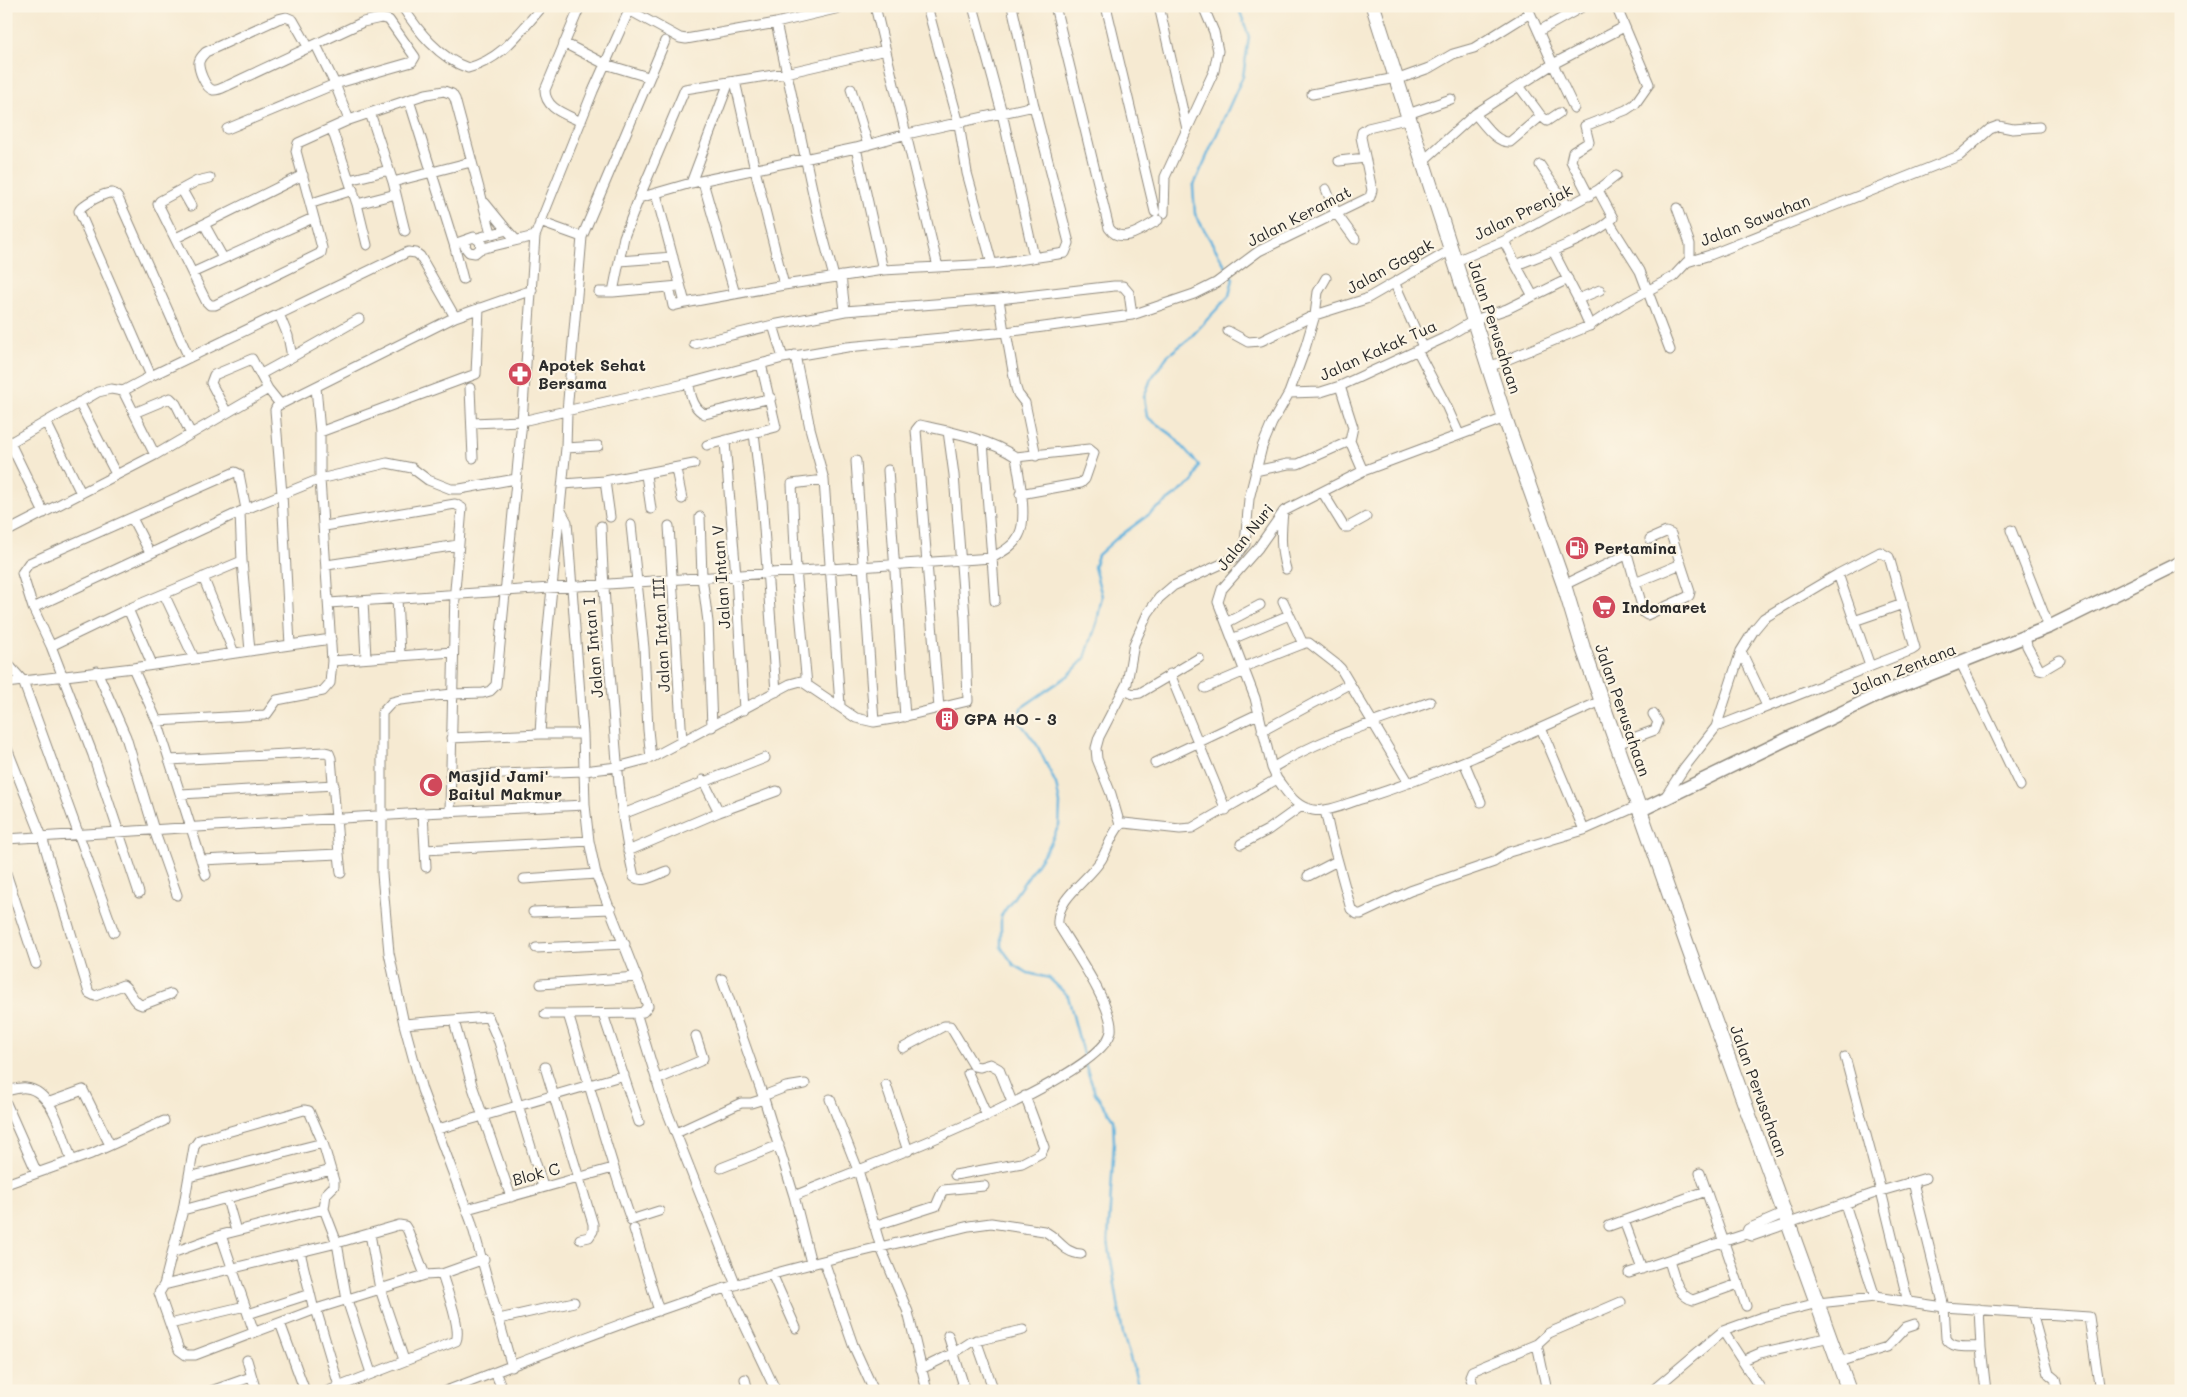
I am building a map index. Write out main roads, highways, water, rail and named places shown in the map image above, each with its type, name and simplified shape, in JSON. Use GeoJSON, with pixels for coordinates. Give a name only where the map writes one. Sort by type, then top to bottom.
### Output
{"type":"FeatureCollection","features":[{"type":"Feature","properties":{"kind":"main road","name":"Jalan Perusahaan"},"geometry":{"type":"LineString","coordinates":[[1373,6],[1476,320],[1489,367],[1564,585],[1601,701],[1849,1391]]}},
{"type":"Feature","properties":{"kind":"waterway"},"geometry":{"type":"LineString","coordinates":[[1084,1058],[1068,996],[1049,978],[1028,973],[1014,965],[1001,947],[1001,916],[1049,846],[1059,825],[1060,804],[1056,784],[1037,745],[1019,721],[1021,708],[1069,675],[1085,658],[1097,622],[1102,596],[1094,567],[1098,555],[1117,538],[1193,482],[1199,465],[1172,435],[1147,417],[1144,397],[1151,379],[1168,355],[1189,339],[1229,296],[1233,279],[1195,214],[1193,187],[1243,76],[1249,37],[1238,6]]}},
{"type":"Feature","properties":{"kind":"waterway"},"geometry":{"type":"LineString","coordinates":[[1085,1064],[1095,1093],[1113,1119],[1114,1142],[1108,1241],[1123,1334],[1140,1391]]}},
{"type":"Feature","properties":{"kind":"place","name":"Apotek Sehat Bersama"},"geometry":{"type":"Point","coordinates":[520,374]}},
{"type":"Feature","properties":{"kind":"place","name":"Pertamina"},"geometry":{"type":"Point","coordinates":[1577,548]}},
{"type":"Feature","properties":{"kind":"place","name":"Indomaret"},"geometry":{"type":"Point","coordinates":[1604,607]}},
{"type":"Feature","properties":{"kind":"place","name":"GPA HO - 3"},"geometry":{"type":"Point","coordinates":[947,719]}},
{"type":"Feature","properties":{"kind":"place","name":"Masjid Jami' Baitul Makmur"},"geometry":{"type":"Point","coordinates":[431,785]}}]}
